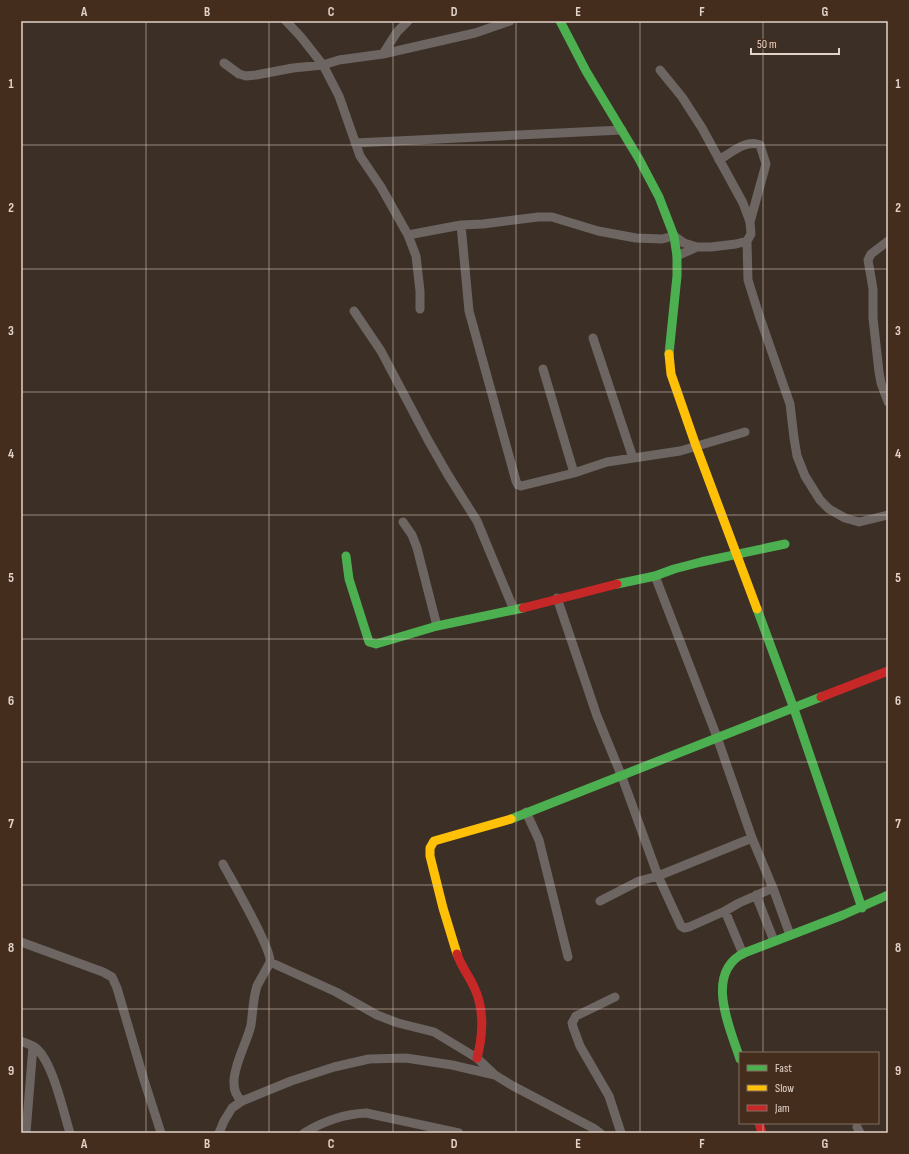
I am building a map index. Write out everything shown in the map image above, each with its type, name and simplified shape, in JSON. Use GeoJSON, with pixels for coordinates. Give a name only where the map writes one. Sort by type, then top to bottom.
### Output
{"type":"FeatureCollection","features":[{"type":"Feature","properties":{"kind":"street"},"geometry":{"type":"LineString","coordinates":[[382,54],[408,21]]}},
{"type":"Feature","properties":{"kind":"street"},"geometry":{"type":"LineString","coordinates":[[224,63],[239,74],[246,76],[292,68],[323,65],[339,60],[382,54],[475,33],[510,21]]}},
{"type":"Feature","properties":{"kind":"street"},"geometry":{"type":"LineString","coordinates":[[560,21],[586,71],[639,159],[658,197],[674,236],[677,256],[677,276],[669,362],[671,374],[678,398],[793,706],[862,908]]}},
{"type":"Feature","properties":{"kind":"street"},"geometry":{"type":"LineString","coordinates":[[290,23],[323,65],[338,96],[360,156],[381,187],[408,235],[416,256],[420,291],[420,309]]}},
{"type":"Feature","properties":{"kind":"street"},"geometry":{"type":"LineString","coordinates":[[660,70],[682,98],[702,128],[743,203],[750,222],[751,234],[747,241],[748,280],[790,404],[794,438],[805,476],[820,500],[829,509],[845,518],[859,522],[888,515]]}},
{"type":"Feature","properties":{"kind":"street"},"geometry":{"type":"LineString","coordinates":[[355,143],[622,130]]}},
{"type":"Feature","properties":{"kind":"street"},"geometry":{"type":"LineString","coordinates":[[719,160],[744,145],[755,143],[760,145],[766,164],[750,222]]}},
{"type":"Feature","properties":{"kind":"street"},"geometry":{"type":"LineString","coordinates":[[408,235],[461,225],[484,224],[518,218],[552,217],[598,231],[636,238],[662,239],[674,236]]}},
{"type":"Feature","properties":{"kind":"street"},"geometry":{"type":"LineString","coordinates":[[461,225],[469,311],[518,485],[521,486],[574,473],[608,462],[680,451],[745,432]]}},
{"type":"Feature","properties":{"kind":"street"},"geometry":{"type":"LineString","coordinates":[[674,236],[684,244],[697,247],[711,247],[747,241]]}},
{"type":"Feature","properties":{"kind":"street"},"geometry":{"type":"LineString","coordinates":[[888,241],[871,254],[868,260],[873,289],[873,318],[879,372],[881,383],[888,402]]}},
{"type":"Feature","properties":{"kind":"street"},"geometry":{"type":"LineString","coordinates":[[677,256],[697,247]]}},
{"type":"Feature","properties":{"kind":"street"},"geometry":{"type":"LineString","coordinates":[[354,311],[381,351],[428,440],[477,521],[514,610]]}},
{"type":"Feature","properties":{"kind":"street"},"geometry":{"type":"LineString","coordinates":[[593,338],[633,458]]}},
{"type":"Feature","properties":{"kind":"street"},"geometry":{"type":"LineString","coordinates":[[543,369],[574,473]]}},
{"type":"Feature","properties":{"kind":"street"},"geometry":{"type":"LineString","coordinates":[[403,522],[412,535],[418,548],[437,626]]}},
{"type":"Feature","properties":{"kind":"street"},"geometry":{"type":"LineString","coordinates":[[346,556],[348,579],[369,642],[376,644],[437,626],[514,610],[601,586],[655,576],[701,562],[785,544]]}},
{"type":"Feature","properties":{"kind":"street"},"geometry":{"type":"LineString","coordinates":[[655,576],[717,737],[752,838],[773,888],[790,935]]}},
{"type":"Feature","properties":{"kind":"street"},"geometry":{"type":"LineString","coordinates":[[556,598],[597,716],[622,777],[658,876],[681,926],[684,928],[689,927],[773,888]]}},
{"type":"Feature","properties":{"kind":"street"},"geometry":{"type":"LineString","coordinates":[[478,1058],[483,1033],[481,1009],[474,988],[460,959],[441,900],[430,856],[430,848],[434,841],[518,817],[526,812],[622,777],[793,706],[888,671]]}},
{"type":"Feature","properties":{"kind":"street"},"geometry":{"type":"LineString","coordinates":[[526,812],[539,840],[568,957]]}},
{"type":"Feature","properties":{"kind":"street"},"geometry":{"type":"LineString","coordinates":[[600,901],[639,881],[658,876],[752,838]]}},
{"type":"Feature","properties":{"kind":"street"},"geometry":{"type":"LineString","coordinates":[[223,864],[249,911],[268,950],[270,962],[262,974],[257,987],[253,1001],[251,1025],[235,1078],[235,1092],[237,1097],[242,1101]]}},
{"type":"Feature","properties":{"kind":"street"},"geometry":{"type":"LineString","coordinates":[[756,895],[774,942]]}},
{"type":"Feature","properties":{"kind":"street"},"geometry":{"type":"LineString","coordinates":[[739,1056],[723,1001],[722,988],[723,977],[728,966],[734,959],[790,935],[862,908],[888,896]]}},
{"type":"Feature","properties":{"kind":"street"},"geometry":{"type":"LineString","coordinates":[[725,911],[743,954]]}},
{"type":"Feature","properties":{"kind":"street"},"geometry":{"type":"LineString","coordinates":[[21,942],[103,972],[112,978],[117,988],[144,1080],[162,1133]]}},
{"type":"Feature","properties":{"kind":"street"},"geometry":{"type":"LineString","coordinates":[[270,962],[336,992],[377,1015],[398,1023],[434,1032],[478,1058],[495,1075],[513,1086],[600,1133]]}},
{"type":"Feature","properties":{"kind":"street"},"geometry":{"type":"LineString","coordinates":[[615,997],[576,1016],[572,1023],[580,1046],[609,1096],[621,1133]]}},
{"type":"Feature","properties":{"kind":"street"},"geometry":{"type":"LineString","coordinates":[[21,1041],[33,1046],[45,1058],[70,1133]]}},
{"type":"Feature","properties":{"kind":"street"},"geometry":{"type":"LineString","coordinates":[[26,1133],[33,1046]]}},
{"type":"Feature","properties":{"kind":"street"},"geometry":{"type":"LineString","coordinates":[[219,1133],[232,1108],[242,1101],[291,1081],[334,1067],[369,1059],[406,1058],[452,1065],[495,1075]]}},
{"type":"Feature","properties":{"kind":"street"},"geometry":{"type":"LineString","coordinates":[[304,1133],[328,1120],[353,1114],[366,1113],[459,1133]]}},
{"type":"Feature","properties":{"kind":"traffic: fast"},"geometry":{"type":"LineString","coordinates":[[560,21],[586,71],[639,159],[659,197],[674,236],[677,256],[677,276],[669,354]]}},
{"type":"Feature","properties":{"kind":"traffic: fast"},"geometry":{"type":"LineString","coordinates":[[617,584],[655,576],[701,562],[785,544]]}},
{"type":"Feature","properties":{"kind":"traffic: fast"},"geometry":{"type":"LineString","coordinates":[[346,556],[349,579],[369,642],[376,644],[437,626],[523,608]]}},
{"type":"Feature","properties":{"kind":"traffic: fast"},"geometry":{"type":"LineString","coordinates":[[757,609],[793,706],[862,908]]}},
{"type":"Feature","properties":{"kind":"traffic: fast"},"geometry":{"type":"LineString","coordinates":[[511,819],[821,697]]}},
{"type":"Feature","properties":{"kind":"traffic: fast"},"geometry":{"type":"LineString","coordinates":[[739,1056],[726,1017],[723,1002],[725,974],[732,962],[744,953],[843,915],[888,895]]}},
{"type":"Feature","properties":{"kind":"traffic: slow"},"geometry":{"type":"LineString","coordinates":[[669,354],[671,374],[696,446],[757,609]]}},
{"type":"Feature","properties":{"kind":"traffic: slow"},"geometry":{"type":"LineString","coordinates":[[457,954],[443,908],[430,856],[430,848],[434,841],[511,819]]}},
{"type":"Feature","properties":{"kind":"traffic: jam"},"geometry":{"type":"LineString","coordinates":[[523,608],[617,584]]}},
{"type":"Feature","properties":{"kind":"traffic: jam"},"geometry":{"type":"LineString","coordinates":[[821,697],[888,671]]}},
{"type":"Feature","properties":{"kind":"traffic: jam"},"geometry":{"type":"LineString","coordinates":[[457,954],[474,987],[480,1005],[482,1031],[477,1058]]}},
{"type":"Feature","properties":{"kind":"traffic: jam"},"geometry":{"type":"LineString","coordinates":[[759,1124],[762,1133]]}}]}
